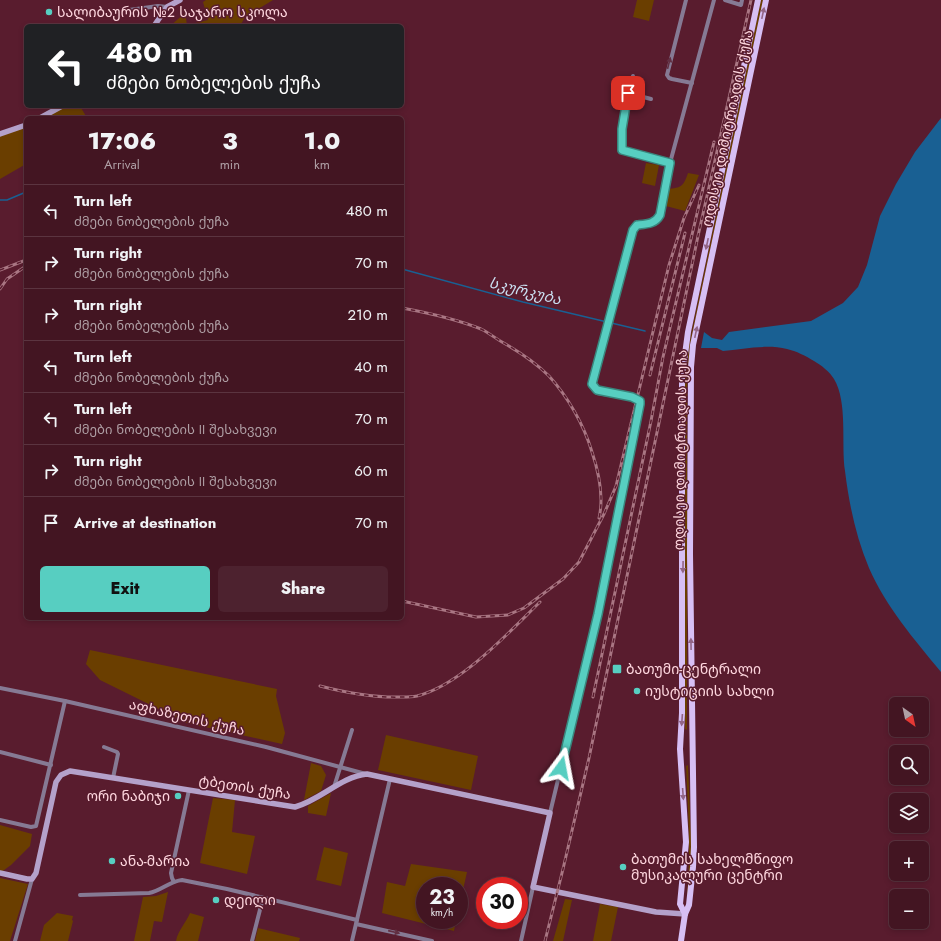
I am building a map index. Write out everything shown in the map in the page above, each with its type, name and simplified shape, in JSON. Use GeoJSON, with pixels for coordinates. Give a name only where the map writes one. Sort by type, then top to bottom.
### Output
{"type":"FeatureCollection","features":[{"type":"Feature","properties":{"kind":"main road","name":"ოდისეი დიმიტრიადის ქუჩა"},"geometry":{"type":"LineString","coordinates":[[680,755],[683,617],[682,385],[685,349],[758,0]]}},
{"type":"Feature","properties":{"kind":"main road","name":"ოდისეი დიმიტრიადის ქუჩა"},"geometry":{"type":"LineString","coordinates":[[692,756],[690,388],[693,345],[766,0]]}},
{"type":"Feature","properties":{"kind":"main road"},"geometry":{"type":"LineString","coordinates":[[680,736],[688,736],[692,739]]}},
{"type":"Feature","properties":{"kind":"main road"},"geometry":{"type":"LineString","coordinates":[[680,755],[686,758],[692,756],[693,867],[689,905],[685,914],[681,941]]}},
{"type":"Feature","properties":{"kind":"main road"},"geometry":{"type":"LineString","coordinates":[[680,755],[686,842],[680,904],[685,914]]}},
{"type":"Feature","properties":{"kind":"street"},"geometry":{"type":"LineString","coordinates":[[155,24],[167,7],[180,0]]}},
{"type":"Feature","properties":{"kind":"street"},"geometry":{"type":"LineString","coordinates":[[686,0],[667,75],[672,79],[692,83]]}},
{"type":"Feature","properties":{"kind":"street"},"geometry":{"type":"LineString","coordinates":[[521,941],[596,621],[640,404],[640,401],[634,399],[597,393],[593,389],[592,384],[633,230],[637,225],[655,222],[660,215],[670,163],[714,0]]}},
{"type":"Feature","properties":{"kind":"street"},"geometry":{"type":"LineString","coordinates":[[724,0],[742,2]]}},
{"type":"Feature","properties":{"kind":"street"},"geometry":{"type":"LineString","coordinates":[[129,10],[158,6],[167,7]]}},
{"type":"Feature","properties":{"kind":"street"},"geometry":{"type":"LineString","coordinates":[[633,76],[628,93],[622,129],[622,150],[670,163]]}},
{"type":"Feature","properties":{"kind":"street"},"geometry":{"type":"LineString","coordinates":[[628,93],[651,99]]}},
{"type":"Feature","properties":{"kind":"street"},"geometry":{"type":"LineString","coordinates":[[44,116],[58,108]]}},
{"type":"Feature","properties":{"kind":"street"},"geometry":{"type":"LineString","coordinates":[[0,134],[24,125]]}},
{"type":"Feature","properties":{"kind":"street","name":"აფხაზეთის ქუჩა"},"geometry":{"type":"LineString","coordinates":[[0,688],[65,701],[266,747],[367,774]]}},
{"type":"Feature","properties":{"kind":"street"},"geometry":{"type":"LineString","coordinates":[[0,820],[34,827],[38,822],[65,701]]}},
{"type":"Feature","properties":{"kind":"street"},"geometry":{"type":"LineString","coordinates":[[334,788],[352,730]]}},
{"type":"Feature","properties":{"kind":"street"},"geometry":{"type":"LineString","coordinates":[[104,747],[118,754],[113,778]]}},
{"type":"Feature","properties":{"kind":"street"},"geometry":{"type":"LineString","coordinates":[[0,752],[51,764]]}},
{"type":"Feature","properties":{"kind":"street","name":"ტბეთის ქუჩა"},"geometry":{"type":"LineString","coordinates":[[52,800],[56,782],[61,775],[70,771],[295,807],[303,805],[350,778],[367,774],[550,813]]}},
{"type":"Feature","properties":{"kind":"street"},"geometry":{"type":"LineString","coordinates":[[352,941],[390,779]]}},
{"type":"Feature","properties":{"kind":"street"},"geometry":{"type":"LineString","coordinates":[[174,882],[171,872],[189,790]]}},
{"type":"Feature","properties":{"kind":"street"},"geometry":{"type":"LineString","coordinates":[[16,940],[32,879],[36,873],[52,800],[42,799]]}},
{"type":"Feature","properties":{"kind":"street"},"geometry":{"type":"LineString","coordinates":[[0,873],[32,879]]}},
{"type":"Feature","properties":{"kind":"street"},"geometry":{"type":"LineString","coordinates":[[80,895],[149,893],[182,880],[263,898],[432,941]]}},
{"type":"Feature","properties":{"kind":"street"},"geometry":{"type":"LineString","coordinates":[[533,887],[656,912],[685,914]]}},
{"type":"Feature","properties":{"kind":"street"},"geometry":{"type":"LineString","coordinates":[[252,941],[263,898]]}},
{"type":"Feature","properties":{"kind":"shaded area"},"geometry":{"type":"Polygon","coordinates":[[[206,0],[273,0],[245,17],[241,24],[191,24],[208,20],[203,2],[206,0]]]}},
{"type":"Feature","properties":{"kind":"shaded area"},"geometry":{"type":"Polygon","coordinates":[[[637,0],[654,0],[649,21],[633,17],[637,0]]]}},
{"type":"Feature","properties":{"kind":"shaded area"},"geometry":{"type":"Polygon","coordinates":[[[761,0],[763,0],[690,345],[687,386],[687,730],[685,729],[685,385],[689,345],[761,0]]]}},
{"type":"Feature","properties":{"kind":"shaded area"},"geometry":{"type":"Polygon","coordinates":[[[185,13],[187,24],[172,24],[185,13]]]}},
{"type":"Feature","properties":{"kind":"shaded area"},"geometry":{"type":"Polygon","coordinates":[[[58,108],[81,108],[86,116],[44,116],[58,108]]]}},
{"type":"Feature","properties":{"kind":"shaded area"},"geometry":{"type":"Polygon","coordinates":[[[24,126],[24,165],[0,179],[0,134],[24,126]]]}},
{"type":"Feature","properties":{"kind":"shaded area"},"geometry":{"type":"Polygon","coordinates":[[[646,163],[659,165],[655,186],[642,183],[646,163]]]}},
{"type":"Feature","properties":{"kind":"shaded area"},"geometry":{"type":"Polygon","coordinates":[[[688,173],[699,175],[685,211],[662,205],[665,189],[680,186],[684,182],[688,173]]]}},
{"type":"Feature","properties":{"kind":"shaded area"},"geometry":{"type":"Polygon","coordinates":[[[90,650],[277,689],[276,696],[285,733],[282,744],[187,723],[100,680],[86,664],[90,650]]]}},
{"type":"Feature","properties":{"kind":"shaded area"},"geometry":{"type":"Polygon","coordinates":[[[386,735],[478,756],[471,790],[378,770],[386,735]]]}},
{"type":"Feature","properties":{"kind":"shaded area"},"geometry":{"type":"Polygon","coordinates":[[[311,763],[321,766],[326,775],[321,791],[304,800],[311,763]]]}},
{"type":"Feature","properties":{"kind":"shaded area"},"geometry":{"type":"Polygon","coordinates":[[[688,765],[691,867],[689,895],[687,896],[689,847],[686,766],[688,765]]]}},
{"type":"Feature","properties":{"kind":"shaded area"},"geometry":{"type":"Polygon","coordinates":[[[331,793],[326,816],[308,813],[308,806],[331,793]]]}},
{"type":"Feature","properties":{"kind":"shaded area"},"geometry":{"type":"Polygon","coordinates":[[[213,798],[235,800],[232,832],[255,836],[247,874],[200,863],[213,798]]]}},
{"type":"Feature","properties":{"kind":"shaded area"},"geometry":{"type":"Polygon","coordinates":[[[0,825],[32,834],[30,846],[11,865],[0,873],[0,825]]]}},
{"type":"Feature","properties":{"kind":"shaded area"},"geometry":{"type":"Polygon","coordinates":[[[324,847],[348,853],[341,886],[316,880],[324,847]]]}},
{"type":"Feature","properties":{"kind":"shaded area"},"geometry":{"type":"Polygon","coordinates":[[[411,864],[467,872],[466,877],[416,877],[416,922],[382,913],[387,882],[405,886],[411,864]]]}},
{"type":"Feature","properties":{"kind":"shaded area"},"geometry":{"type":"Polygon","coordinates":[[[0,878],[28,884],[10,941],[0,941],[0,878]]]}},
{"type":"Feature","properties":{"kind":"shaded area"},"geometry":{"type":"Polygon","coordinates":[[[168,892],[162,922],[154,921],[150,941],[134,941],[143,897],[156,896],[168,892]]]}},
{"type":"Feature","properties":{"kind":"shaded area"},"geometry":{"type":"Polygon","coordinates":[[[565,899],[572,900],[563,941],[553,941],[565,899]]]}},
{"type":"Feature","properties":{"kind":"shaded area"},"geometry":{"type":"Polygon","coordinates":[[[600,904],[618,907],[611,941],[593,941],[600,904]]]}},
{"type":"Feature","properties":{"kind":"shaded area"},"geometry":{"type":"Polygon","coordinates":[[[57,913],[73,916],[68,941],[40,941],[44,925],[57,913]]]}},
{"type":"Feature","properties":{"kind":"shaded area"},"geometry":{"type":"Polygon","coordinates":[[[190,913],[204,917],[198,941],[176,941],[178,933],[190,913]]]}},
{"type":"Feature","properties":{"kind":"shaded area"},"geometry":{"type":"Polygon","coordinates":[[[258,928],[300,938],[299,941],[255,941],[258,928]]]}},
{"type":"Feature","properties":{"kind":"water"},"geometry":{"type":"Polygon","coordinates":[[[941,118],[941,672],[892,609],[876,582],[864,556],[854,520],[845,471],[843,411],[841,399],[838,388],[832,376],[828,371],[811,359],[787,349],[763,347],[723,351],[717,348],[701,348],[704,332],[712,338],[722,340],[729,332],[811,321],[843,303],[858,287],[867,265],[880,216],[896,184],[915,152],[941,118]]]}},
{"type":"Feature","properties":{"kind":"waterway","name":"სკურკუბა"},"geometry":{"type":"LineString","coordinates":[[0,200],[7,200],[24,193]]}},
{"type":"Feature","properties":{"kind":"waterway","name":"სკურკუბა"},"geometry":{"type":"LineString","coordinates":[[404,270],[523,302],[645,331]]}},
{"type":"Feature","properties":{"kind":"railway"},"geometry":{"type":"LineString","coordinates":[[545,941],[589,758],[698,236],[751,0]]}},
{"type":"Feature","properties":{"kind":"railway"},"geometry":{"type":"LineString","coordinates":[[593,697],[663,357],[714,142]]}},
{"type":"Feature","properties":{"kind":"railway"},"geometry":{"type":"LineString","coordinates":[[404,601],[476,617],[508,615],[524,608],[563,579],[579,562],[604,514],[616,486],[669,265],[684,218],[699,185]]}},
{"type":"Feature","properties":{"kind":"railway"},"geometry":{"type":"LineString","coordinates":[[650,375],[685,233]]}},
{"type":"Feature","properties":{"kind":"railway"},"geometry":{"type":"LineString","coordinates":[[0,270],[24,261]]}},
{"type":"Feature","properties":{"kind":"railway"},"geometry":{"type":"LineString","coordinates":[[0,289],[7,279],[24,267]]}},
{"type":"Feature","properties":{"kind":"railway"},"geometry":{"type":"LineString","coordinates":[[404,308],[462,322],[481,329],[514,349],[549,376],[563,393],[575,412],[589,442],[597,468],[600,485],[601,502],[599,518]]}},
{"type":"Feature","properties":{"kind":"railway"},"geometry":{"type":"LineString","coordinates":[[320,686],[340,691],[381,697],[408,697],[434,690],[467,670],[499,642],[540,602]]}},
{"type":"Feature","properties":{"kind":"place","name":"სალიბაურის №2 საჯარო სკოლა"},"geometry":{"type":"Point","coordinates":[49,12]}},
{"type":"Feature","properties":{"kind":"place","name":"ბათუმი-ცენტრალი"},"geometry":{"type":"Point","coordinates":[617,669]}},
{"type":"Feature","properties":{"kind":"place","name":"იუსტიციის სახლი"},"geometry":{"type":"Point","coordinates":[637,691]}},
{"type":"Feature","properties":{"kind":"place","name":"ორი ნაბიჯი"},"geometry":{"type":"Point","coordinates":[178,796]}},
{"type":"Feature","properties":{"kind":"place","name":"ანა-მარია"},"geometry":{"type":"Point","coordinates":[112,861]}},
{"type":"Feature","properties":{"kind":"place","name":"ბათუმის სახელმწიფო მუსიკალური ცენტრი"},"geometry":{"type":"Point","coordinates":[623,867]}},
{"type":"Feature","properties":{"kind":"place","name":"დეილი"},"geometry":{"type":"Point","coordinates":[216,900]}},
{"type":"Feature","properties":{"kind":"route"},"geometry":{"type":"LineString","coordinates":[[561,768],[598,614],[640,404],[640,401],[632,397],[597,390],[592,384],[633,230],[637,225],[655,222],[659,218],[670,163],[622,150],[622,129],[628,93]]}}]}
